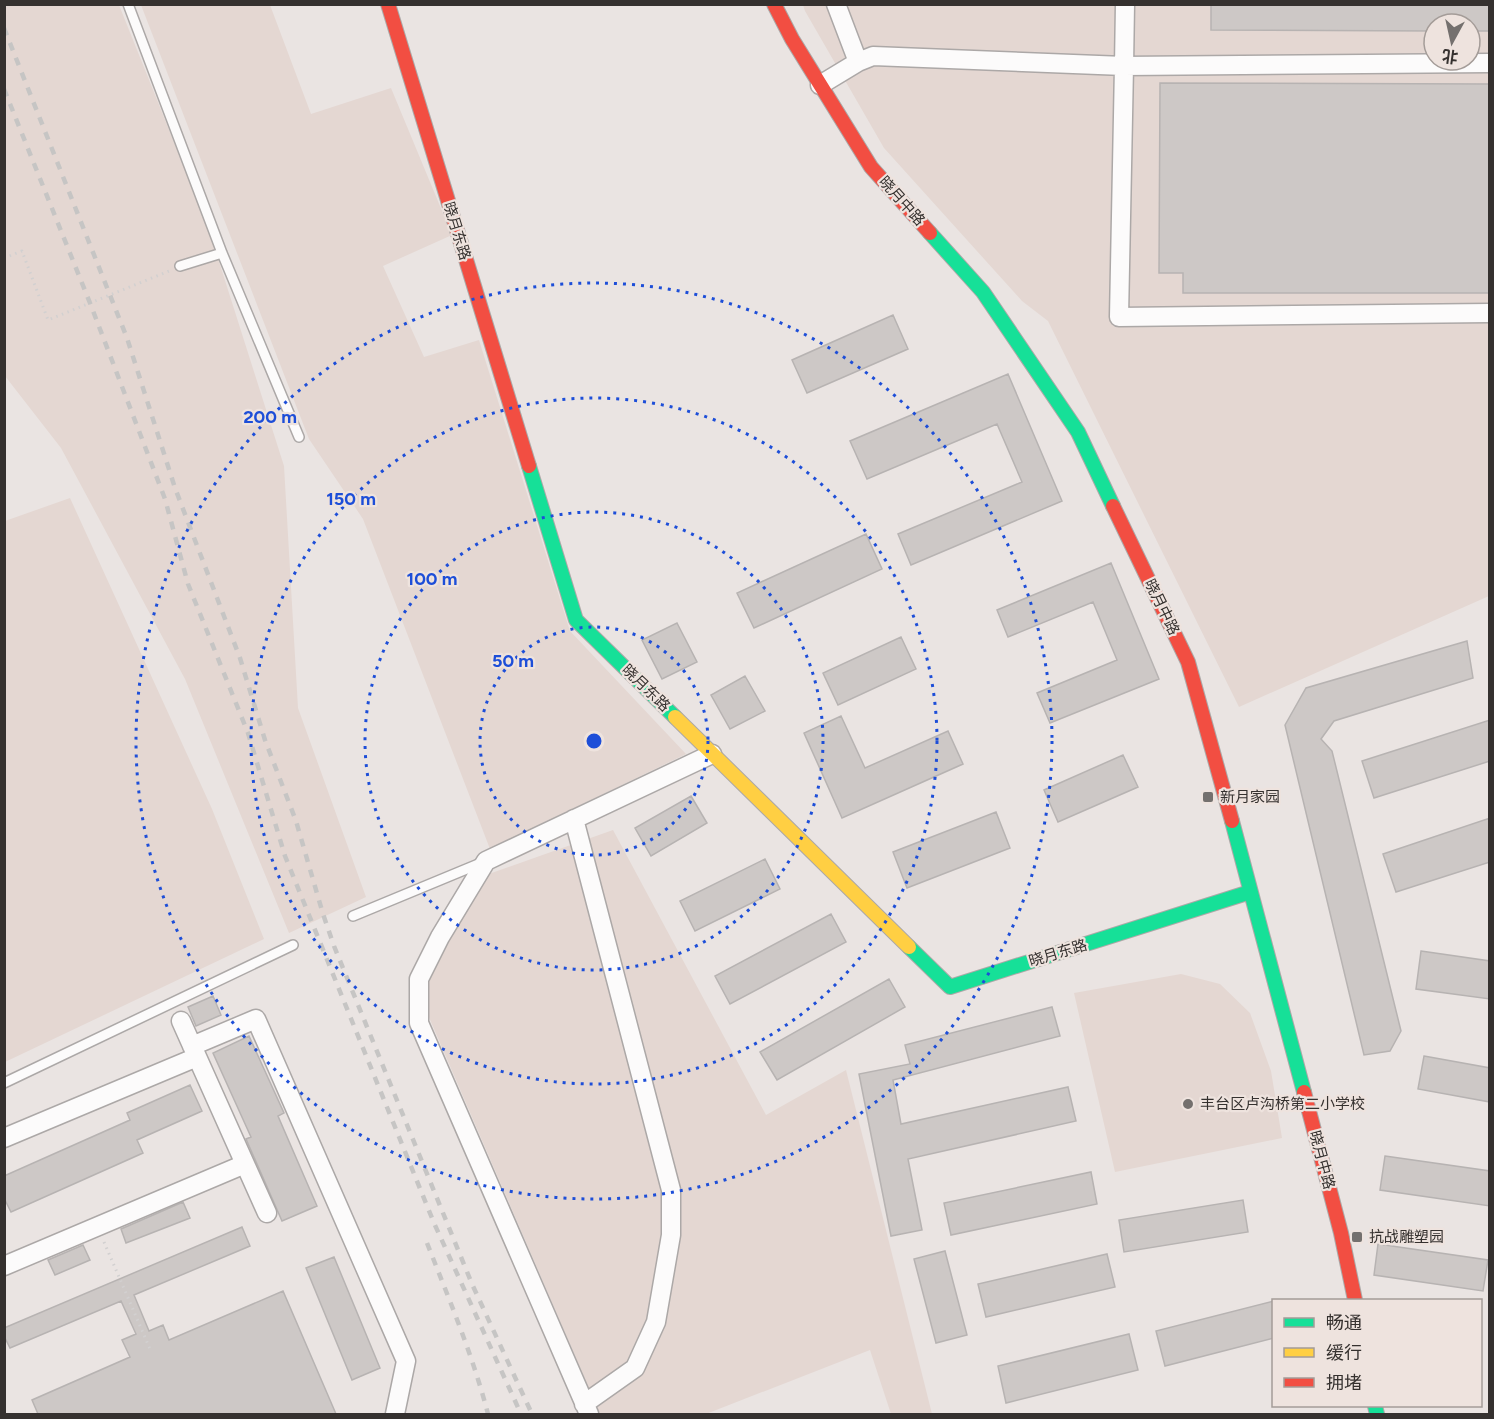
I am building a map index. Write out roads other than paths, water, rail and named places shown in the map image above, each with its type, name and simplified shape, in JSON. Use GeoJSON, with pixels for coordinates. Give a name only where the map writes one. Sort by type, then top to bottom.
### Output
{"type":"FeatureCollection","features":[{"type":"Feature","properties":{"kind":"street","name":"晓月东路"},"geometry":{"type":"LineString","coordinates":[[388,4],[576,620],[950,987],[1250,892]]}},
{"type":"Feature","properties":{"kind":"street","name":"晓月中路"},"geometry":{"type":"LineString","coordinates":[[774,4],[792,39],[871,167],[983,292],[1078,432],[1188,662],[1341,1233],[1355,1299]]}},
{"type":"Feature","properties":{"kind":"street"},"geometry":{"type":"LineString","coordinates":[[836,4],[858,62]]}},
{"type":"Feature","properties":{"kind":"street"},"geometry":{"type":"LineString","coordinates":[[1125,4],[1119,316],[1490,313]]}},
{"type":"Feature","properties":{"kind":"street"},"geometry":{"type":"LineString","coordinates":[[820,85],[858,62],[873,56],[1124,66],[1490,63]]}},
{"type":"Feature","properties":{"kind":"street"},"geometry":{"type":"LineString","coordinates":[[574,819],[671,1190],[671,1235],[656,1322],[635,1368],[587,1409],[419,1023],[419,979],[440,938],[486,861],[712,753]]}},
{"type":"Feature","properties":{"kind":"street"},"geometry":{"type":"LineString","coordinates":[[4,1138],[195,1051],[256,1019],[406,1361],[395,1414]]}},
{"type":"Feature","properties":{"kind":"street"},"geometry":{"type":"LineString","coordinates":[[181,1021],[267,1213]]}},
{"type":"Feature","properties":{"kind":"street"},"geometry":{"type":"LineString","coordinates":[[4,1266],[245,1164]]}},
{"type":"Feature","properties":{"kind":"lane"},"geometry":{"type":"LineString","coordinates":[[128,4],[222,253],[299,437]]}},
{"type":"Feature","properties":{"kind":"lane"},"geometry":{"type":"LineString","coordinates":[[180,267],[222,253]]}},
{"type":"Feature","properties":{"kind":"lane"},"geometry":{"type":"LineString","coordinates":[[353,916],[486,861]]}},
{"type":"Feature","properties":{"kind":"lane"},"geometry":{"type":"LineString","coordinates":[[4,1083],[293,945]]}},
{"type":"Feature","properties":{"kind":"railway"},"geometry":{"type":"LineString","coordinates":[[4,28],[127,338],[175,488],[240,658],[265,740],[296,821],[334,946],[472,1284],[532,1414]]}},
{"type":"Feature","properties":{"kind":"railway"},"geometry":{"type":"LineString","coordinates":[[4,89],[90,303],[165,499],[188,584],[248,733],[285,856],[434,1223],[521,1414]]}},
{"type":"Feature","properties":{"kind":"railway"},"geometry":{"type":"LineString","coordinates":[[427,1243],[468,1349],[488,1414]]}},
{"type":"Feature","properties":{"kind":"place","name":"新月家园"},"geometry":{"type":"Point","coordinates":[1208,797]}},
{"type":"Feature","properties":{"kind":"place","name":"丰台区卢沟桥第二小学校"},"geometry":{"type":"Point","coordinates":[1188,1104]}},
{"type":"Feature","properties":{"kind":"place","name":"抗战雕塑园"},"geometry":{"type":"Point","coordinates":[1357,1237]}}]}
